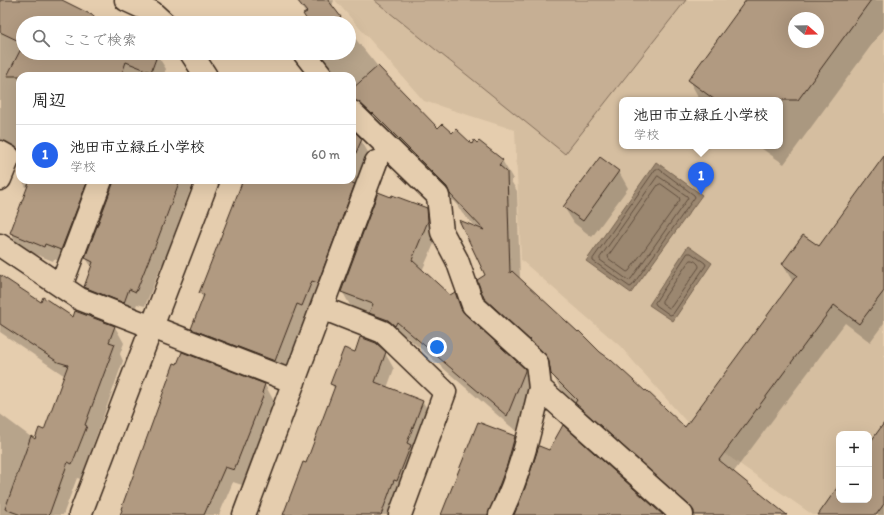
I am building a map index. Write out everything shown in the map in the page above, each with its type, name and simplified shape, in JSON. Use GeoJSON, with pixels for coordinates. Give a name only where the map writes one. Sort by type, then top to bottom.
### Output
{"type":"FeatureCollection","features":[{"type":"Feature","properties":{"kind":"street"},"geometry":{"type":"LineString","coordinates":[[126,0],[152,12],[156,16]]}},
{"type":"Feature","properties":{"kind":"street"},"geometry":{"type":"LineString","coordinates":[[196,60],[203,72]]}},
{"type":"Feature","properties":{"kind":"street"},"geometry":{"type":"LineString","coordinates":[[309,60],[319,72]]}},
{"type":"Feature","properties":{"kind":"street"},"geometry":{"type":"LineString","coordinates":[[356,116],[438,196],[442,232],[457,260],[473,305],[537,363],[540,388],[528,441],[509,497],[500,515]]}},
{"type":"Feature","properties":{"kind":"street"},"geometry":{"type":"LineString","coordinates":[[0,152],[9,156],[0,178]]}},
{"type":"Feature","properties":{"kind":"street"},"geometry":{"type":"LineString","coordinates":[[244,515],[376,162]]}},
{"type":"Feature","properties":{"kind":"street"},"geometry":{"type":"LineString","coordinates":[[60,286],[99,184]]}},
{"type":"Feature","properties":{"kind":"street"},"geometry":{"type":"LineString","coordinates":[[80,515],[206,184]]}},
{"type":"Feature","properties":{"kind":"street"},"geometry":{"type":"LineString","coordinates":[[0,245],[80,299],[294,382]]}},
{"type":"Feature","properties":{"kind":"street"},"geometry":{"type":"LineString","coordinates":[[322,308],[383,332],[445,392],[400,515]]}},
{"type":"Feature","properties":{"kind":"street"},"geometry":{"type":"LineString","coordinates":[[540,388],[682,515]]}},
{"type":"Feature","properties":{"kind":"shaded area"},"geometry":{"type":"Polygon","coordinates":[[[335,0],[884,0],[884,515],[813,515],[698,435],[620,346],[521,260],[515,130],[424,101],[356,24],[356,16],[349,16],[335,0]]]}},
{"type":"Feature","properties":{"kind":"shaded area"},"geometry":{"type":"Polygon","coordinates":[[[374,0],[686,0],[565,154],[374,0]]]}},
{"type":"Feature","properties":{"kind":"water"},"geometry":{"type":"Polygon","coordinates":[[[656,162],[702,195],[631,293],[586,261],[656,162]]]}},
{"type":"Feature","properties":{"kind":"water"},"geometry":{"type":"Polygon","coordinates":[[[688,246],[712,263],[673,321],[649,305],[688,246]]]}},
{"type":"Feature","properties":{"kind":"building"},"geometry":{"type":"Polygon","coordinates":[[[0,0],[62,0],[94,16],[16,16],[16,40],[0,32],[0,0]]]}},
{"type":"Feature","properties":{"kind":"building"},"geometry":{"type":"Polygon","coordinates":[[[297,0],[328,0],[340,16],[304,16],[303,14],[307,12],[297,0]]]}},
{"type":"Feature","properties":{"kind":"building"},"geometry":{"type":"Polygon","coordinates":[[[746,0],[871,0],[798,100],[783,100],[783,97],[711,97],[688,80],[746,0]]]}},
{"type":"Feature","properties":{"kind":"building"},"geometry":{"type":"Polygon","coordinates":[[[16,59],[16,60],[155,60],[151,72],[126,62],[122,72],[16,72],[16,76],[7,76],[16,59]]]}},
{"type":"Feature","properties":{"kind":"building"},"geometry":{"type":"Polygon","coordinates":[[[378,66],[438,128],[442,124],[452,133],[456,129],[472,144],[474,140],[477,143],[479,141],[503,160],[499,165],[507,172],[510,273],[512,271],[578,332],[579,331],[600,352],[645,391],[646,390],[685,427],[797,275],[782,264],[803,235],[819,246],[884,156],[884,291],[859,324],[834,305],[719,460],[787,515],[694,515],[694,511],[690,506],[575,403],[577,400],[551,374],[549,362],[545,354],[484,298],[477,280],[485,275],[459,220],[484,230],[450,194],[447,187],[373,113],[372,114],[360,103],[356,102],[356,85],[378,66]]]}},
{"type":"Feature","properties":{"kind":"building"},"geometry":{"type":"Polygon","coordinates":[[[356,133],[362,139],[356,153],[356,133]]]}},
{"type":"Feature","properties":{"kind":"building"},"geometry":{"type":"Polygon","coordinates":[[[600,157],[619,171],[583,221],[563,207],[600,157]]]}},
{"type":"Feature","properties":{"kind":"building"},"geometry":{"type":"Polygon","coordinates":[[[28,184],[86,184],[61,250],[45,244],[44,247],[10,233],[28,184]]]}},
{"type":"Feature","properties":{"kind":"building"},"geometry":{"type":"Polygon","coordinates":[[[113,184],[178,184],[136,292],[129,289],[124,303],[84,287],[93,262],[85,258],[113,184]]]}},
{"type":"Feature","properties":{"kind":"building"},"geometry":{"type":"Polygon","coordinates":[[[241,184],[355,184],[318,283],[312,281],[302,306],[297,304],[275,361],[191,329],[204,295],[199,293],[241,184]]]}},
{"type":"Feature","properties":{"kind":"building"},"geometry":{"type":"Polygon","coordinates":[[[378,192],[391,197],[392,195],[427,208],[428,221],[412,260],[450,295],[455,292],[461,309],[465,314],[525,369],[507,416],[397,322],[395,326],[388,320],[369,313],[373,304],[341,292],[378,192]]]}},
{"type":"Feature","properties":{"kind":"building"},"geometry":{"type":"Polygon","coordinates":[[[0,275],[41,302],[43,297],[73,317],[75,311],[115,326],[109,342],[115,344],[85,425],[87,426],[72,464],[68,462],[49,515],[21,515],[5,509],[31,436],[35,439],[39,428],[44,430],[68,365],[58,362],[0,324],[0,275]]]}},
{"type":"Feature","properties":{"kind":"building"},"geometry":{"type":"Polygon","coordinates":[[[360,337],[376,343],[386,352],[375,382],[423,401],[407,443],[411,445],[397,481],[394,480],[381,515],[283,515],[303,462],[306,463],[335,386],[330,384],[344,348],[355,352],[360,337]]]}},
{"type":"Feature","properties":{"kind":"building"},"geometry":{"type":"Polygon","coordinates":[[[182,352],[265,384],[262,393],[264,394],[234,470],[225,467],[204,515],[120,515],[174,363],[177,364],[182,352]]]}},
{"type":"Feature","properties":{"kind":"building"},"geometry":{"type":"Polygon","coordinates":[[[478,422],[515,436],[507,465],[488,515],[441,515],[478,422]]]}},
{"type":"Feature","properties":{"kind":"building"},"geometry":{"type":"Polygon","coordinates":[[[884,423],[884,504],[876,515],[818,515],[836,489],[836,503],[872,503],[872,440],[884,423]]]}},
{"type":"Feature","properties":{"kind":"building"},"geometry":{"type":"Polygon","coordinates":[[[563,425],[663,515],[514,515],[539,446],[549,450],[563,425]]]}},
{"type":"Feature","properties":{"kind":"place","name":"池田市立緑丘小学校"},"geometry":{"type":"Point","coordinates":[701,195]}}]}
